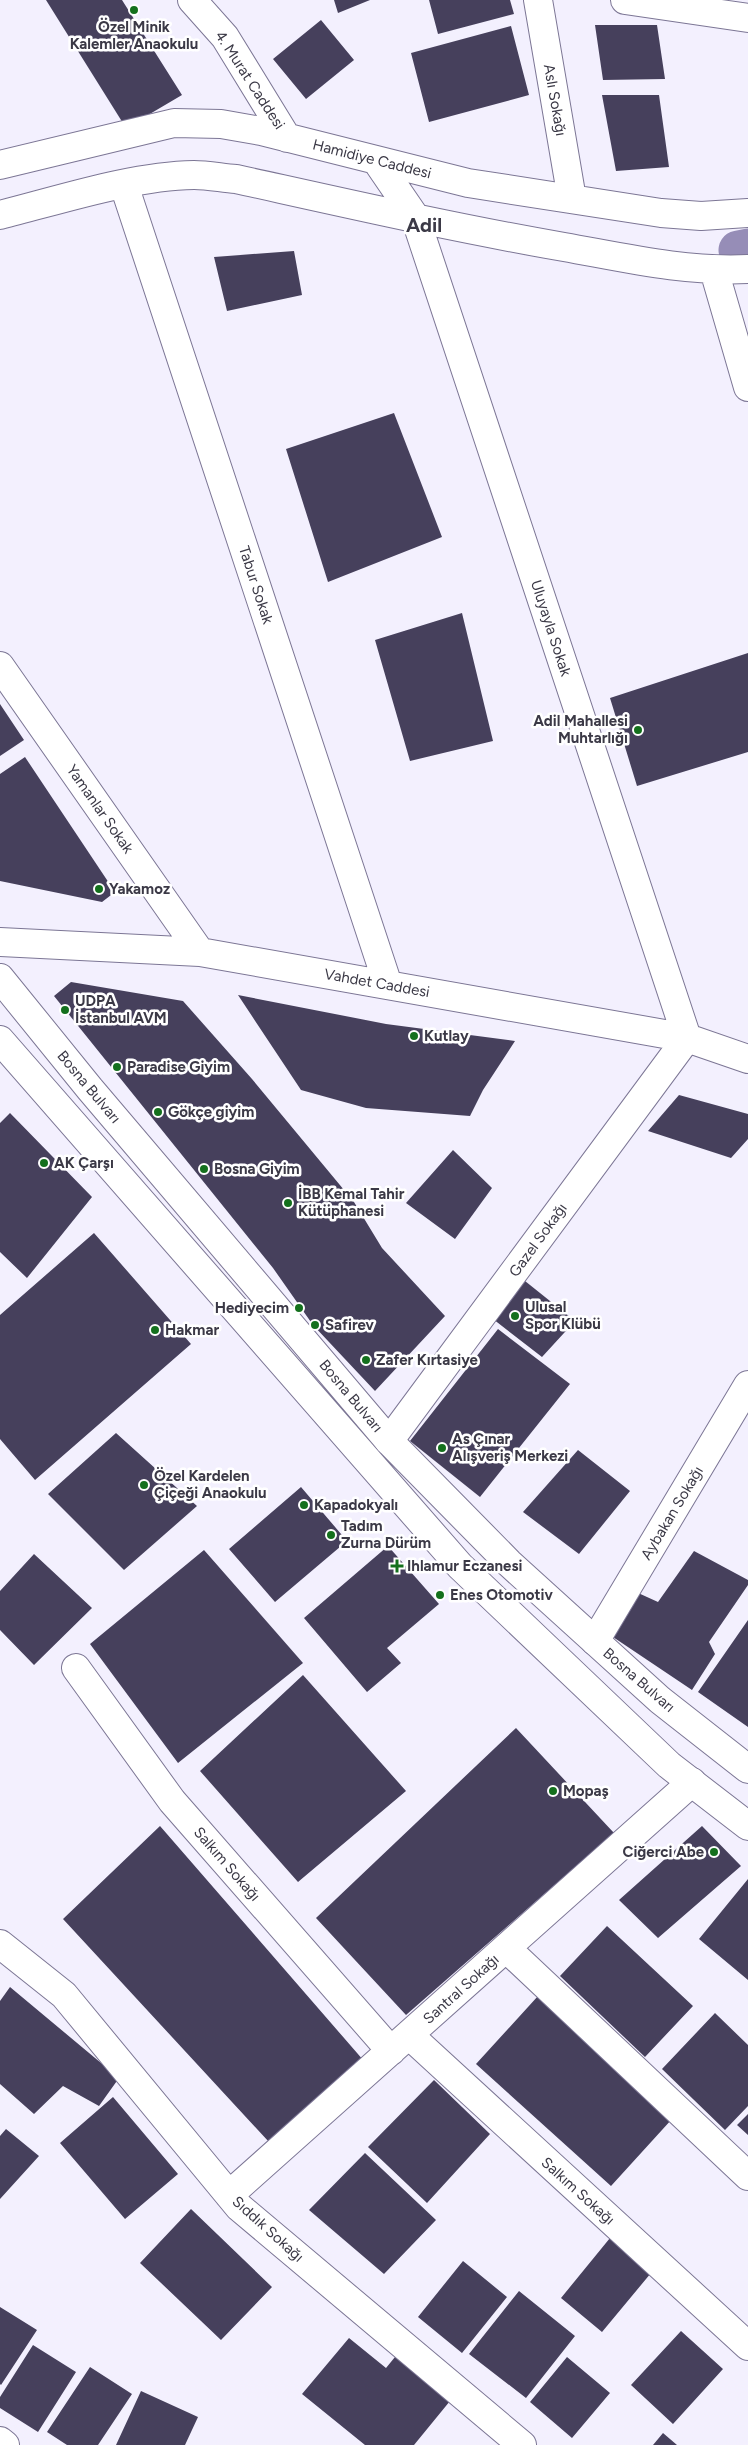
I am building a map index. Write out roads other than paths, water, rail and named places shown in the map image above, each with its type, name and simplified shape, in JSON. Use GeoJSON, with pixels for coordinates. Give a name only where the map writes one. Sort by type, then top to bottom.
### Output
{"type":"FeatureCollection","features":[{"type":"Feature","properties":{"kind":"street","name":"4. Murat Caddesi"},"geometry":{"type":"LineString","coordinates":[[192,0],[225,37],[287,138]]}},
{"type":"Feature","properties":{"kind":"street","name":"Aslı Sokağı"},"geometry":{"type":"LineString","coordinates":[[538,0],[572,199]]}},
{"type":"Feature","properties":{"kind":"street"},"geometry":{"type":"LineString","coordinates":[[626,0],[748,18]]}},
{"type":"Feature","properties":{"kind":"street","name":"Hamidiye Caddesi"},"geometry":{"type":"LineString","coordinates":[[0,165],[174,123],[221,124],[287,138],[468,183],[661,213],[701,216],[748,212]]}},
{"type":"Feature","properties":{"kind":"street","name":"Uluyayla Sokak"},"geometry":{"type":"LineString","coordinates":[[376,160],[415,217],[686,1038]]}},
{"type":"Feature","properties":{"kind":"street"},"geometry":{"type":"LineString","coordinates":[[0,215],[156,178],[195,175],[236,179],[507,237],[661,265],[714,270],[748,269]]}},
{"type":"Feature","properties":{"kind":"street","name":"Tabur Sokak"},"geometry":{"type":"LineString","coordinates":[[124,185],[388,985]]}},
{"type":"Feature","properties":{"kind":"street"},"geometry":{"type":"LineString","coordinates":[[714,270],[746,371]]}},
{"type":"Feature","properties":{"kind":"street","name":"Yamanlar Sokak"},"geometry":{"type":"LineString","coordinates":[[0,666],[200,952]]}},
{"type":"Feature","properties":{"kind":"street","name":"Vahdet Caddesi"},"geometry":{"type":"LineString","coordinates":[[0,942],[200,952],[686,1038],[748,1059]]}},
{"type":"Feature","properties":{"kind":"street","name":"Bosna Bulvarı"},"geometry":{"type":"LineString","coordinates":[[0,978],[90,1089],[389,1441],[509,1563],[660,1700],[748,1769]]}},
{"type":"Feature","properties":{"kind":"street","name":"Gazel Sokağı"},"geometry":{"type":"LineString","coordinates":[[389,1441],[686,1038]]}},
{"type":"Feature","properties":{"kind":"street","name":"Bosna Bulvarı"},"geometry":{"type":"LineString","coordinates":[[3,1053],[24,1066],[460,1566],[669,1765],[748,1826]]}},
{"type":"Feature","properties":{"kind":"street","name":"Aybakan Sokağı"},"geometry":{"type":"LineString","coordinates":[[595,1641],[748,1384]]}},
{"type":"Feature","properties":{"kind":"street","name":"Salkım Sokağı"},"geometry":{"type":"LineString","coordinates":[[76,1668],[172,1801],[400,2043],[748,2346]]}},
{"type":"Feature","properties":{"kind":"street","name":"Santral Sokağı"},"geometry":{"type":"LineString","coordinates":[[229,2195],[692,1782]]}},
{"type":"Feature","properties":{"kind":"street","name":"Sıddık Sokağı"},"geometry":{"type":"LineString","coordinates":[[0,1944],[64,1995],[239,2207],[522,2445]]}},
{"type":"Feature","properties":{"kind":"street"},"geometry":{"type":"LineString","coordinates":[[506,1948],[748,2176]]}},
{"type":"Feature","properties":{"kind":"street"},"geometry":{"type":"LineString","coordinates":[[0,2441],[5,2445]]}},
{"type":"Feature","properties":{"kind":"waterway"},"geometry":{"type":"LineString","coordinates":[[738,250],[748,248]]}},
{"type":"Feature","properties":{"kind":"place","name":"Özel Minik Kalemler Anaokulu"},"geometry":{"type":"Point","coordinates":[134,10]}},
{"type":"Feature","properties":{"kind":"place","name":"Adil Mahallesi Muhtarlığı"},"geometry":{"type":"Point","coordinates":[638,730]}},
{"type":"Feature","properties":{"kind":"place","name":"Yakamoz"},"geometry":{"type":"Point","coordinates":[99,889]}},
{"type":"Feature","properties":{"kind":"place","name":"UDPA İstanbul AVM"},"geometry":{"type":"Point","coordinates":[65,1010]}},
{"type":"Feature","properties":{"kind":"place","name":"Kutlay"},"geometry":{"type":"Point","coordinates":[414,1036]}},
{"type":"Feature","properties":{"kind":"place","name":"Paradise Giyim"},"geometry":{"type":"Point","coordinates":[117,1067]}},
{"type":"Feature","properties":{"kind":"place","name":"Gökçe giyim"},"geometry":{"type":"Point","coordinates":[158,1112]}},
{"type":"Feature","properties":{"kind":"place","name":"AK Çarşı"},"geometry":{"type":"Point","coordinates":[44,1163]}},
{"type":"Feature","properties":{"kind":"place","name":"Bosna Giyim"},"geometry":{"type":"Point","coordinates":[204,1169]}},
{"type":"Feature","properties":{"kind":"place","name":"İBB Kemal Tahir Kütüphanesi"},"geometry":{"type":"Point","coordinates":[288,1203]}},
{"type":"Feature","properties":{"kind":"place","name":"Hediyecim"},"geometry":{"type":"Point","coordinates":[299,1308]}},
{"type":"Feature","properties":{"kind":"place","name":"Ulusal Spor Klübü"},"geometry":{"type":"Point","coordinates":[515,1316]}},
{"type":"Feature","properties":{"kind":"place","name":"Safirev"},"geometry":{"type":"Point","coordinates":[315,1325]}},
{"type":"Feature","properties":{"kind":"place","name":"Hakmar"},"geometry":{"type":"Point","coordinates":[155,1330]}},
{"type":"Feature","properties":{"kind":"place","name":"Zafer Kırtasiye"},"geometry":{"type":"Point","coordinates":[366,1360]}},
{"type":"Feature","properties":{"kind":"place","name":"As Çınar Alışveriş Merkezi"},"geometry":{"type":"Point","coordinates":[442,1448]}},
{"type":"Feature","properties":{"kind":"place","name":"Özel Kardelen Çiçeği Anaokulu"},"geometry":{"type":"Point","coordinates":[144,1485]}},
{"type":"Feature","properties":{"kind":"place","name":"Kapadokyalı"},"geometry":{"type":"Point","coordinates":[304,1505]}},
{"type":"Feature","properties":{"kind":"place","name":"Tadım Zurna Dürüm"},"geometry":{"type":"Point","coordinates":[331,1535]}},
{"type":"Feature","properties":{"kind":"place","name":"Ihlamur Eczanesi"},"geometry":{"type":"Point","coordinates":[397,1566]}},
{"type":"Feature","properties":{"kind":"place","name":"Enes Otomotiv"},"geometry":{"type":"Point","coordinates":[440,1595]}},
{"type":"Feature","properties":{"kind":"place","name":"Mopaş"},"geometry":{"type":"Point","coordinates":[553,1791]}},
{"type":"Feature","properties":{"kind":"place","name":"Ciğerci Abe"},"geometry":{"type":"Point","coordinates":[714,1852]}},
{"type":"Feature","properties":{"kind":"district","name":"Adil"},"geometry":{"type":"Point","coordinates":[424,225]}}]}
